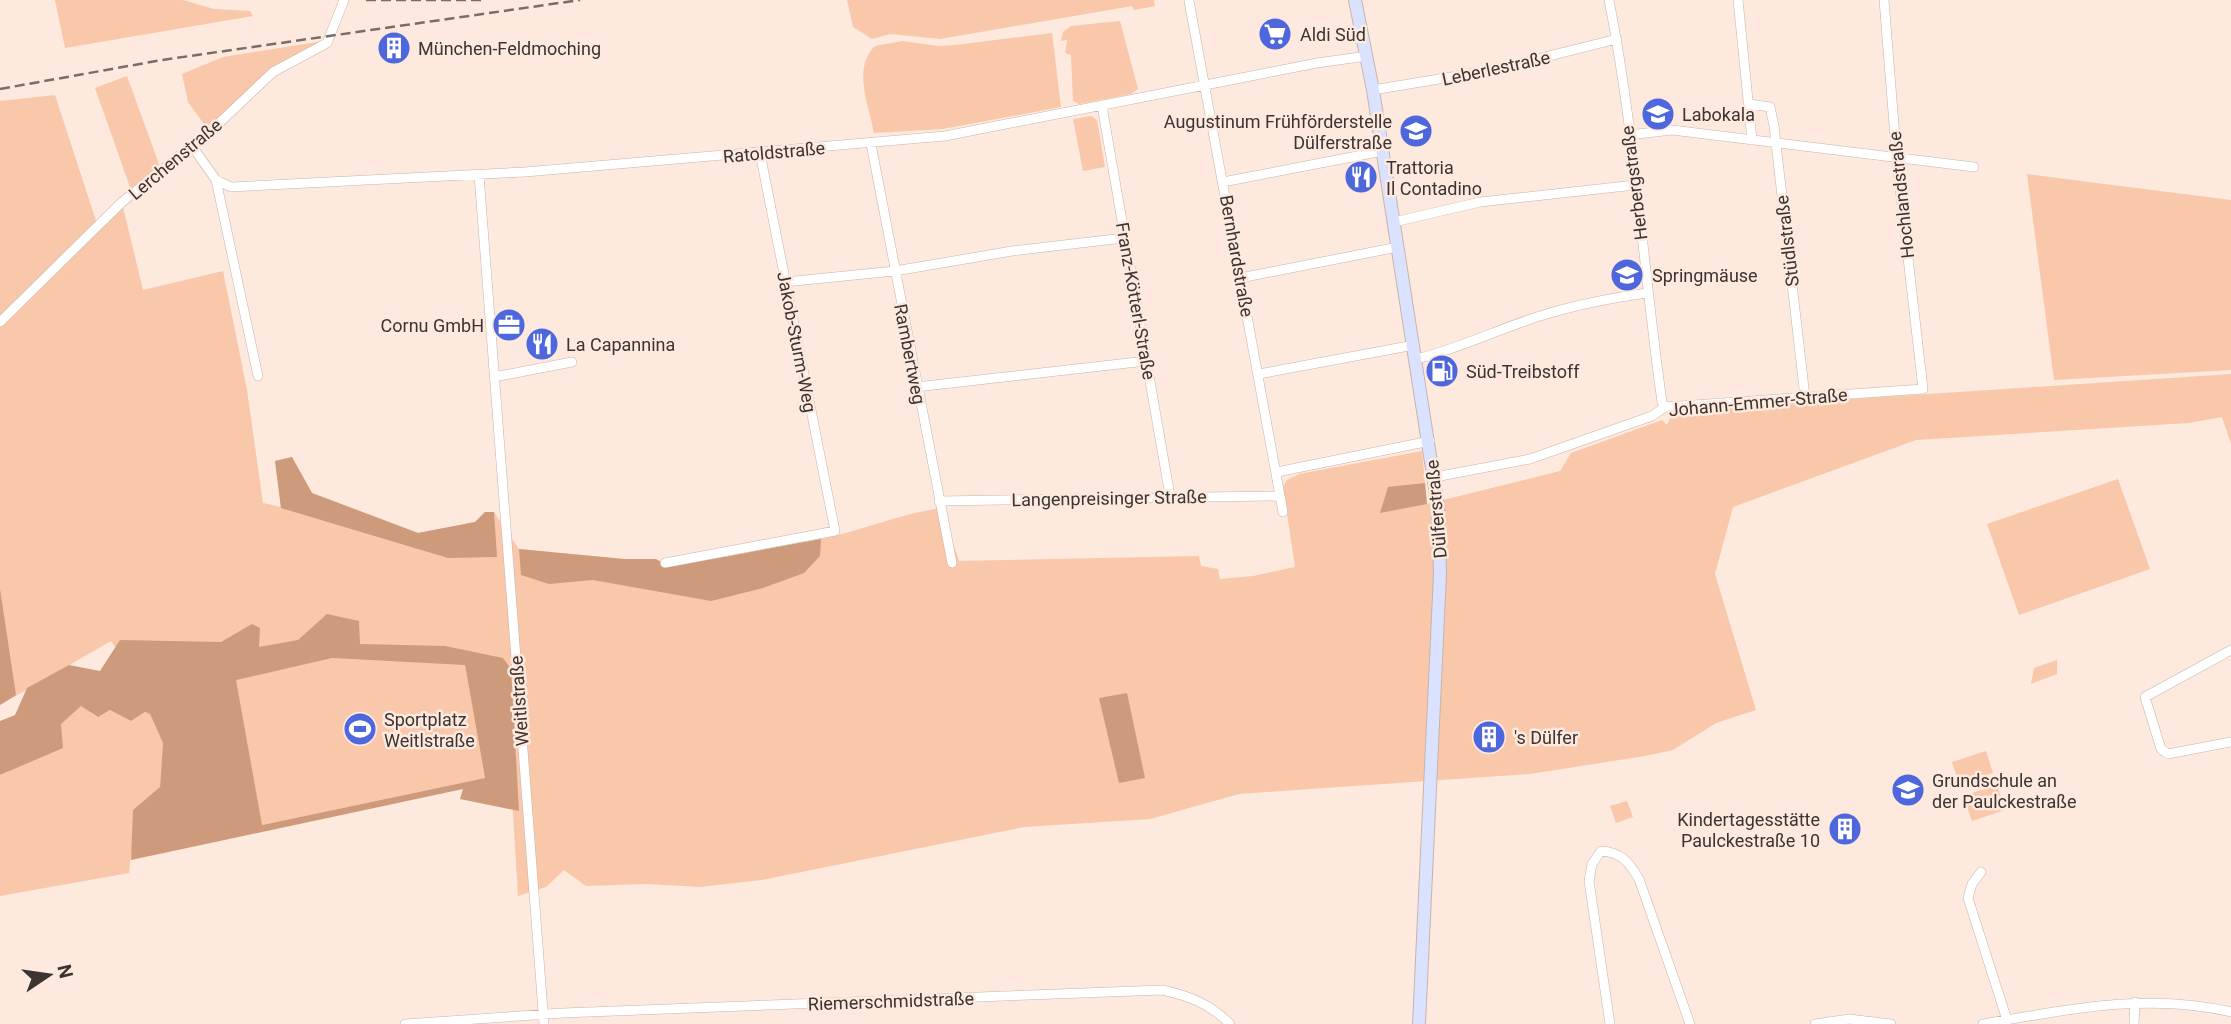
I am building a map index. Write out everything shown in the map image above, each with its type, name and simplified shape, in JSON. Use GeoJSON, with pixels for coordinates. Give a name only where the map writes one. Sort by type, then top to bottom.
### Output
{"type":"FeatureCollection","features":[{"type":"Feature","properties":{"kind":"main road","name":"Dülferstraße"},"geometry":{"type":"LineString","coordinates":[[1355,0],[1373,90],[1435,477],[1440,574],[1419,1024]]}},
{"type":"Feature","properties":{"kind":"street","name":"Lerchenstraße"},"geometry":{"type":"LineString","coordinates":[[0,322],[121,203],[192,146],[273,72],[327,43],[344,0]]}},
{"type":"Feature","properties":{"kind":"street","name":"Herbergstraße"},"geometry":{"type":"LineString","coordinates":[[1609,0],[1617,39],[1647,293],[1662,402],[1665,407]]}},
{"type":"Feature","properties":{"kind":"street"},"geometry":{"type":"LineString","coordinates":[[1738,0],[1752,140]]}},
{"type":"Feature","properties":{"kind":"street","name":"Hochlandstraße"},"geometry":{"type":"LineString","coordinates":[[1884,0],[1897,157],[1923,389]]}},
{"type":"Feature","properties":{"kind":"street","name":"Bernhardstraße"},"geometry":{"type":"LineString","coordinates":[[1189,1],[1283,512]]}},
{"type":"Feature","properties":{"kind":"street","name":"Leberlestraße"},"geometry":{"type":"LineString","coordinates":[[1373,90],[1493,70],[1617,39]]}},
{"type":"Feature","properties":{"kind":"street","name":"Ratoldstraße"},"geometry":{"type":"LineString","coordinates":[[216,180],[231,187],[242,188],[479,175],[871,144],[945,136],[1367,56]]}},
{"type":"Feature","properties":{"kind":"street","name":"Stüdlstraße"},"geometry":{"type":"LineString","coordinates":[[1749,104],[1770,107],[1805,397]]}},
{"type":"Feature","properties":{"kind":"street","name":"Franz-Kötterl-Straße"},"geometry":{"type":"LineString","coordinates":[[1102,106],[1170,496]]}},
{"type":"Feature","properties":{"kind":"street"},"geometry":{"type":"LineString","coordinates":[[1629,135],[1672,130],[1974,167]]}},
{"type":"Feature","properties":{"kind":"street","name":"Rambertweg"},"geometry":{"type":"LineString","coordinates":[[871,144],[952,563]]}},
{"type":"Feature","properties":{"kind":"street"},"geometry":{"type":"LineString","coordinates":[[192,146],[216,180],[258,376]]}},
{"type":"Feature","properties":{"kind":"street"},"geometry":{"type":"LineString","coordinates":[[1223,182],[1383,150]]}},
{"type":"Feature","properties":{"kind":"street","name":"Jakob-Sturm-Weg"},"geometry":{"type":"LineString","coordinates":[[665,563],[835,531],[760,153]]}},
{"type":"Feature","properties":{"kind":"street","name":"Weitlstraße"},"geometry":{"type":"LineString","coordinates":[[479,175],[544,1019]]}},
{"type":"Feature","properties":{"kind":"street"},"geometry":{"type":"LineString","coordinates":[[1394,222],[1480,202],[1635,185]]}},
{"type":"Feature","properties":{"kind":"street"},"geometry":{"type":"LineString","coordinates":[[785,282],[895,271],[1012,251],[1124,238]]}},
{"type":"Feature","properties":{"kind":"street"},"geometry":{"type":"LineString","coordinates":[[1240,278],[1398,247]]}},
{"type":"Feature","properties":{"kind":"street"},"geometry":{"type":"LineString","coordinates":[[1416,359],[1458,348],[1539,316],[1647,293]]}},
{"type":"Feature","properties":{"kind":"street"},"geometry":{"type":"LineString","coordinates":[[1259,374],[1414,345]]}},
{"type":"Feature","properties":{"kind":"street"},"geometry":{"type":"LineString","coordinates":[[916,387],[1146,361]]}},
{"type":"Feature","properties":{"kind":"street"},"geometry":{"type":"LineString","coordinates":[[494,377],[572,362]]}},
{"type":"Feature","properties":{"kind":"street","name":"Johann-Emmer-Straße"},"geometry":{"type":"LineString","coordinates":[[1435,477],[1530,459],[1652,416],[1665,407],[1923,389]]}},
{"type":"Feature","properties":{"kind":"street"},"geometry":{"type":"LineString","coordinates":[[1277,472],[1430,441]]}},
{"type":"Feature","properties":{"kind":"street","name":"Langenpreisinger Straße"},"geometry":{"type":"LineString","coordinates":[[939,501],[1280,496]]}},
{"type":"Feature","properties":{"kind":"street"},"geometry":{"type":"LineString","coordinates":[[2231,650],[2145,697],[2161,749],[2168,754],[2231,742]]}},
{"type":"Feature","properties":{"kind":"street"},"geometry":{"type":"LineString","coordinates":[[1610,1024],[1589,881],[1592,864],[1601,850],[1612,851],[1627,860],[1639,879],[1690,1024]]}},
{"type":"Feature","properties":{"kind":"street"},"geometry":{"type":"LineString","coordinates":[[1980,872],[1968,898],[2007,1020]]}},
{"type":"Feature","properties":{"kind":"street","name":"Riemerschmidstraße"},"geometry":{"type":"LineString","coordinates":[[405,1024],[1163,990],[1187,995],[1207,1005],[1230,1024]]}},
{"type":"Feature","properties":{"kind":"street"},"geometry":{"type":"LineString","coordinates":[[2134,1024],[2135,1002]]}},
{"type":"Feature","properties":{"kind":"street"},"geometry":{"type":"LineString","coordinates":[[1983,1024],[2135,1002],[2213,1008],[2231,1012]]}},
{"type":"Feature","properties":{"kind":"street"},"geometry":{"type":"LineString","coordinates":[[1815,1024],[1849,1019],[1891,1024]]}},
{"type":"Feature","properties":{"kind":"shaded area"},"geometry":{"type":"Polygon","coordinates":[[[55,0],[183,0],[214,9],[250,11],[253,16],[65,48],[55,0]]]}},
{"type":"Feature","properties":{"kind":"shaded area"},"geometry":{"type":"Polygon","coordinates":[[[847,0],[1154,0],[1155,6],[1134,10],[1132,6],[940,39],[890,34],[872,39],[853,27],[847,0]]]}},
{"type":"Feature","properties":{"kind":"shaded area"},"geometry":{"type":"Polygon","coordinates":[[[1120,21],[1138,89],[1131,94],[1079,104],[1073,101],[1071,55],[1065,53],[1067,40],[1061,41],[1063,32],[1071,26],[1120,21]]]}},
{"type":"Feature","properties":{"kind":"shaded area"},"geometry":{"type":"Polygon","coordinates":[[[1052,33],[1061,107],[943,129],[874,133],[863,76],[868,55],[875,46],[902,41],[938,46],[955,45],[1052,33]]]}},
{"type":"Feature","properties":{"kind":"shaded area"},"geometry":{"type":"Polygon","coordinates":[[[324,41],[277,69],[209,131],[188,102],[182,74],[223,57],[324,41]]]}},
{"type":"Feature","properties":{"kind":"shaded area"},"geometry":{"type":"Polygon","coordinates":[[[127,76],[160,167],[131,190],[95,88],[127,76]]]}},
{"type":"Feature","properties":{"kind":"shaded area"},"geometry":{"type":"Polygon","coordinates":[[[55,95],[96,221],[116,214],[123,207],[143,290],[223,271],[247,390],[263,503],[281,507],[275,461],[292,457],[312,493],[418,533],[475,522],[485,512],[494,512],[519,549],[624,559],[656,559],[669,567],[822,539],[941,508],[959,561],[1199,556],[1201,566],[1218,569],[1220,579],[1253,576],[1295,567],[1283,487],[1287,480],[1299,474],[1422,451],[1427,504],[1560,471],[1571,453],[1662,420],[1667,425],[1673,411],[2231,374],[2231,444],[2222,417],[2189,423],[1916,440],[1733,507],[1715,574],[1756,710],[1716,723],[1673,750],[1530,774],[1239,794],[1150,819],[1024,827],[762,880],[700,887],[646,884],[586,886],[564,870],[546,887],[518,896],[504,667],[465,665],[485,778],[262,825],[164,717],[111,641],[0,705],[0,101],[55,95]]]}},
{"type":"Feature","properties":{"kind":"shaded area"},"geometry":{"type":"Polygon","coordinates":[[[1091,116],[1097,120],[1105,167],[1083,171],[1073,119],[1091,116]]]}},
{"type":"Feature","properties":{"kind":"shaded area"},"geometry":{"type":"Polygon","coordinates":[[[2027,174],[2231,200],[2231,370],[2054,380],[2027,174]]]}},
{"type":"Feature","properties":{"kind":"shaded area"},"geometry":{"type":"Polygon","coordinates":[[[292,457],[312,493],[418,533],[475,522],[485,512],[494,512],[497,557],[448,558],[281,508],[275,461],[292,457]]]}},
{"type":"Feature","properties":{"kind":"shaded area"},"geometry":{"type":"Polygon","coordinates":[[[2118,479],[2150,569],[2019,615],[1987,524],[2118,479]]]}},
{"type":"Feature","properties":{"kind":"shaded area"},"geometry":{"type":"Polygon","coordinates":[[[1425,483],[1427,504],[1380,513],[1388,487],[1425,483]]]}},
{"type":"Feature","properties":{"kind":"shaded area"},"geometry":{"type":"Polygon","coordinates":[[[821,539],[820,556],[804,573],[763,588],[711,601],[593,580],[549,584],[521,575],[519,549],[624,559],[656,559],[669,567],[821,539]]]}},
{"type":"Feature","properties":{"kind":"shaded area"},"geometry":{"type":"Polygon","coordinates":[[[0,589],[16,695],[0,705],[0,589]]]}},
{"type":"Feature","properties":{"kind":"shaded area"},"geometry":{"type":"Polygon","coordinates":[[[327,614],[359,621],[360,644],[445,646],[503,658],[511,669],[519,811],[460,799],[463,789],[131,860],[133,810],[160,787],[163,743],[150,714],[145,712],[131,721],[110,710],[98,717],[81,706],[61,724],[63,748],[0,775],[0,721],[15,715],[27,688],[69,665],[100,671],[120,640],[221,642],[252,624],[260,628],[259,647],[298,640],[327,614]],[[332,658],[236,680],[262,825],[485,778],[465,665],[332,658]]]}},
{"type":"Feature","properties":{"kind":"shaded area"},"geometry":{"type":"Polygon","coordinates":[[[2057,660],[2057,674],[2031,684],[2034,668],[2057,660]]]}},
{"type":"Feature","properties":{"kind":"shaded area"},"geometry":{"type":"Polygon","coordinates":[[[1127,693],[1145,778],[1119,783],[1099,698],[1127,693]]]}},
{"type":"Feature","properties":{"kind":"shaded area"},"geometry":{"type":"Polygon","coordinates":[[[81,705],[97,717],[110,710],[131,721],[145,712],[150,714],[163,743],[160,787],[133,838],[129,873],[0,896],[0,775],[8,772],[81,705]]]}},
{"type":"Feature","properties":{"kind":"shaded area"},"geometry":{"type":"Polygon","coordinates":[[[1986,751],[1993,773],[1959,784],[1952,762],[1986,751]]]}},
{"type":"Feature","properties":{"kind":"shaded area"},"geometry":{"type":"Polygon","coordinates":[[[1997,785],[2005,810],[1972,821],[1963,796],[1997,785]]]}},
{"type":"Feature","properties":{"kind":"shaded area"},"geometry":{"type":"Polygon","coordinates":[[[1627,801],[1633,817],[1616,823],[1610,806],[1627,801]]]}},
{"type":"Feature","properties":{"kind":"railway"},"geometry":{"type":"LineString","coordinates":[[366,0],[485,0]]}},
{"type":"Feature","properties":{"kind":"railway"},"geometry":{"type":"LineString","coordinates":[[0,89],[162,60],[580,0]]}},
{"type":"Feature","properties":{"kind":"place","name":"Aldi Süd"},"geometry":{"type":"Point","coordinates":[1275,34]}},
{"type":"Feature","properties":{"kind":"place","name":"München-Feldmoching"},"geometry":{"type":"Point","coordinates":[394,48]}},
{"type":"Feature","properties":{"kind":"place","name":"Labokala"},"geometry":{"type":"Point","coordinates":[1658,114]}},
{"type":"Feature","properties":{"kind":"place","name":"Augustinum Frühförderstelle Dülferstraße"},"geometry":{"type":"Point","coordinates":[1416,131]}},
{"type":"Feature","properties":{"kind":"place","name":"Trattoria Il Contadino"},"geometry":{"type":"Point","coordinates":[1361,177]}},
{"type":"Feature","properties":{"kind":"place","name":"Springmäuse"},"geometry":{"type":"Point","coordinates":[1627,275]}},
{"type":"Feature","properties":{"kind":"place","name":"Cornu GmbH"},"geometry":{"type":"Point","coordinates":[509,325]}},
{"type":"Feature","properties":{"kind":"place","name":"La Capannina"},"geometry":{"type":"Point","coordinates":[542,344]}},
{"type":"Feature","properties":{"kind":"place","name":"Süd-Treibstoff"},"geometry":{"type":"Point","coordinates":[1442,371]}},
{"type":"Feature","properties":{"kind":"place","name":"Sportplatz Weitlstraße"},"geometry":{"type":"Point","coordinates":[360,729]}},
{"type":"Feature","properties":{"kind":"place","name":"'s Dülfer"},"geometry":{"type":"Point","coordinates":[1489,737]}},
{"type":"Feature","properties":{"kind":"place","name":"Grundschule an der Paulckestraße"},"geometry":{"type":"Point","coordinates":[1908,790]}},
{"type":"Feature","properties":{"kind":"place","name":"Kindertagesstätte Paulckestraße 10"},"geometry":{"type":"Point","coordinates":[1845,829]}}]}
